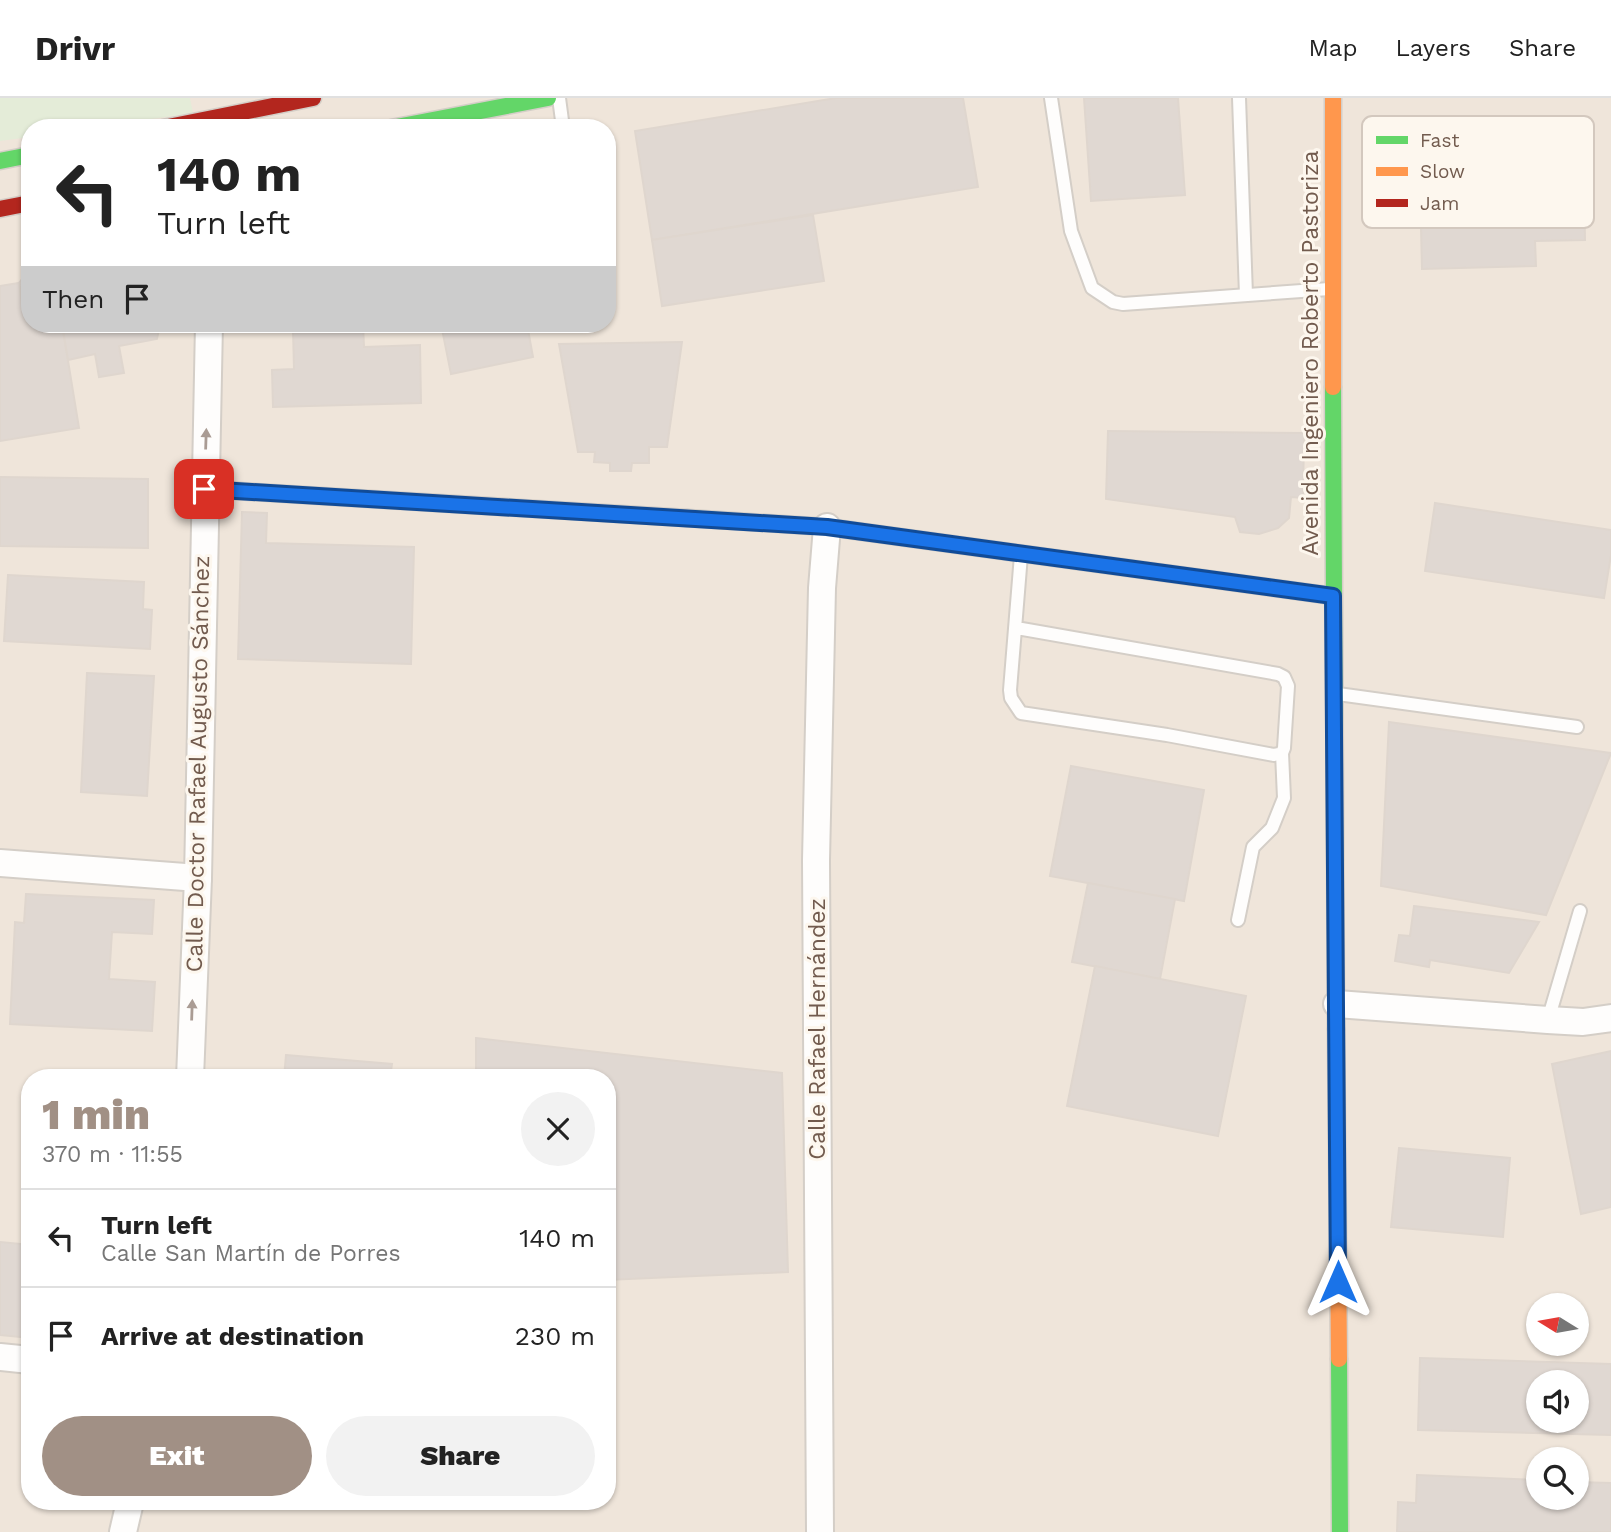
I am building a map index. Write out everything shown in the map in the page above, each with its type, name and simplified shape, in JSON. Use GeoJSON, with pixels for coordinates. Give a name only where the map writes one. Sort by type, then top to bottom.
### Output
{"type":"FeatureCollection","features":[{"type":"Feature","properties":{"kind":"street"},"geometry":{"type":"LineString","coordinates":[[207,115],[313,98]]}},
{"type":"Feature","properties":{"kind":"street"},"geometry":{"type":"LineString","coordinates":[[429,119],[502,102],[548,98]]}},
{"type":"Feature","properties":{"kind":"street","name":"Avenida Ingeniero Roberto Pastoriza"},"geometry":{"type":"LineString","coordinates":[[1333,98],[1333,596],[1340,1532]]}},
{"type":"Feature","properties":{"kind":"street"},"geometry":{"type":"LineString","coordinates":[[0,161],[21,157]]}},
{"type":"Feature","properties":{"kind":"street"},"geometry":{"type":"LineString","coordinates":[[0,209],[21,205]]}},
{"type":"Feature","properties":{"kind":"street","name":"Calle Doctor Rafael Augusto Sánchez"},"geometry":{"type":"LineString","coordinates":[[190,1069],[198,878],[209,333]]}},
{"type":"Feature","properties":{"kind":"street"},"geometry":{"type":"LineString","coordinates":[[204,489],[827,527],[1333,596]]}},
{"type":"Feature","properties":{"kind":"street","name":"Calle Rafael Hernández"},"geometry":{"type":"LineString","coordinates":[[820,1532],[816,860],[821,588],[827,527]]}},
{"type":"Feature","properties":{"kind":"street"},"geometry":{"type":"LineString","coordinates":[[0,863],[198,878]]}},
{"type":"Feature","properties":{"kind":"street"},"geometry":{"type":"LineString","coordinates":[[1337,1004],[1583,1022],[1611,1018]]}},
{"type":"Feature","properties":{"kind":"street"},"geometry":{"type":"LineString","coordinates":[[0,1357],[21,1359]]}},
{"type":"Feature","properties":{"kind":"street"},"geometry":{"type":"LineString","coordinates":[[123,1532],[128,1510]]}},
{"type":"Feature","properties":{"kind":"lane"},"geometry":{"type":"LineString","coordinates":[[559,98],[562,119]]}},
{"type":"Feature","properties":{"kind":"lane"},"geometry":{"type":"LineString","coordinates":[[1051,98],[1072,231],[1092,288],[1113,302],[1123,304],[1333,288]]}},
{"type":"Feature","properties":{"kind":"lane"},"geometry":{"type":"LineString","coordinates":[[1239,98],[1246,295]]}},
{"type":"Feature","properties":{"kind":"lane"},"geometry":{"type":"LineString","coordinates":[[1021,553],[1011,698],[1021,713],[1167,735],[1274,755],[1282,753]]}},
{"type":"Feature","properties":{"kind":"lane"},"geometry":{"type":"LineString","coordinates":[[1016,628],[1284,677],[1288,686],[1282,753],[1284,798],[1272,828],[1253,847],[1238,920]]}},
{"type":"Feature","properties":{"kind":"lane"},"geometry":{"type":"LineString","coordinates":[[1334,694],[1577,727]]}},
{"type":"Feature","properties":{"kind":"lane"},"geometry":{"type":"LineString","coordinates":[[1548,1020],[1580,911]]}},
{"type":"Feature","properties":{"kind":"shaded area"},"geometry":{"type":"Polygon","coordinates":[[[0,98],[1611,98],[1611,1532],[0,1532],[0,98]]]}},
{"type":"Feature","properties":{"kind":"green space"},"geometry":{"type":"Polygon","coordinates":[[[0,98],[190,98],[193,113],[152,119],[21,119],[21,138],[0,141],[0,98]]]}},
{"type":"Feature","properties":{"kind":"building"},"geometry":{"type":"Polygon","coordinates":[[[836,98],[963,98],[978,187],[652,240],[635,131],[836,98]]]}},
{"type":"Feature","properties":{"kind":"building"},"geometry":{"type":"Polygon","coordinates":[[[1084,98],[1178,98],[1185,195],[1091,201],[1084,98]]]}},
{"type":"Feature","properties":{"kind":"building"},"geometry":{"type":"Polygon","coordinates":[[[813,215],[824,281],[662,306],[652,240],[813,215]]]}},
{"type":"Feature","properties":{"kind":"building"},"geometry":{"type":"Polygon","coordinates":[[[1421,228],[1585,228],[1585,240],[1535,241],[1536,266],[1422,269],[1421,228]]]}},
{"type":"Feature","properties":{"kind":"building"},"geometry":{"type":"Polygon","coordinates":[[[19,283],[21,333],[63,333],[79,428],[0,441],[0,286],[19,283]]]}},
{"type":"Feature","properties":{"kind":"building"},"geometry":{"type":"Polygon","coordinates":[[[64,333],[158,333],[157,339],[119,346],[124,373],[99,377],[95,354],[68,360],[64,333]]]}},
{"type":"Feature","properties":{"kind":"building"},"geometry":{"type":"Polygon","coordinates":[[[293,333],[363,333],[364,347],[420,345],[421,403],[273,407],[272,370],[294,369],[293,333]]]}},
{"type":"Feature","properties":{"kind":"building"},"geometry":{"type":"Polygon","coordinates":[[[443,333],[529,333],[533,357],[451,374],[443,333]]]}},
{"type":"Feature","properties":{"kind":"building"},"geometry":{"type":"Polygon","coordinates":[[[682,342],[667,447],[649,447],[649,463],[632,463],[631,471],[610,471],[610,463],[594,462],[595,452],[578,452],[559,344],[682,342]]]}},
{"type":"Feature","properties":{"kind":"building"},"geometry":{"type":"Polygon","coordinates":[[[1108,431],[1304,433],[1303,498],[1291,497],[1289,518],[1278,528],[1259,534],[1240,532],[1235,517],[1106,499],[1108,431]]]}},
{"type":"Feature","properties":{"kind":"building"},"geometry":{"type":"Polygon","coordinates":[[[0,477],[148,479],[148,548],[0,546],[0,477]]]}},
{"type":"Feature","properties":{"kind":"building"},"geometry":{"type":"Polygon","coordinates":[[[1435,503],[1611,530],[1611,555],[1604,598],[1425,571],[1435,503]]]}},
{"type":"Feature","properties":{"kind":"building"},"geometry":{"type":"Polygon","coordinates":[[[242,512],[267,513],[266,543],[414,547],[411,664],[238,659],[242,512]]]}},
{"type":"Feature","properties":{"kind":"building"},"geometry":{"type":"Polygon","coordinates":[[[8,575],[144,582],[143,609],[152,610],[150,649],[4,641],[8,575]]]}},
{"type":"Feature","properties":{"kind":"building"},"geometry":{"type":"Polygon","coordinates":[[[87,673],[154,676],[147,796],[81,792],[87,673]]]}},
{"type":"Feature","properties":{"kind":"building"},"geometry":{"type":"Polygon","coordinates":[[[1389,722],[1611,753],[1546,915],[1381,886],[1389,722]]]}},
{"type":"Feature","properties":{"kind":"building"},"geometry":{"type":"Polygon","coordinates":[[[1071,766],[1204,790],[1184,901],[1050,876],[1071,766]]]}},
{"type":"Feature","properties":{"kind":"building"},"geometry":{"type":"Polygon","coordinates":[[[1088,883],[1175,899],[1160,979],[1072,962],[1088,883]]]}},
{"type":"Feature","properties":{"kind":"building"},"geometry":{"type":"Polygon","coordinates":[[[26,894],[154,900],[152,934],[112,932],[109,979],[155,982],[152,1031],[10,1024],[15,922],[24,923],[26,894]]]}},
{"type":"Feature","properties":{"kind":"building"},"geometry":{"type":"Polygon","coordinates":[[[1414,906],[1539,922],[1509,973],[1430,960],[1429,967],[1395,961],[1399,935],[1410,936],[1414,906]]]}},
{"type":"Feature","properties":{"kind":"building"},"geometry":{"type":"Polygon","coordinates":[[[1095,966],[1246,996],[1218,1136],[1067,1106],[1095,966]]]}},
{"type":"Feature","properties":{"kind":"building"},"geometry":{"type":"Polygon","coordinates":[[[476,1038],[782,1073],[788,1272],[616,1280],[616,1069],[476,1069],[476,1038]]]}},
{"type":"Feature","properties":{"kind":"building"},"geometry":{"type":"Polygon","coordinates":[[[1611,1051],[1611,1207],[1581,1214],[1552,1064],[1611,1051]]]}},
{"type":"Feature","properties":{"kind":"building"},"geometry":{"type":"Polygon","coordinates":[[[286,1055],[392,1064],[391,1069],[285,1069],[286,1055]]]}},
{"type":"Feature","properties":{"kind":"building"},"geometry":{"type":"Polygon","coordinates":[[[1399,1148],[1510,1158],[1503,1237],[1391,1227],[1399,1148]]]}},
{"type":"Feature","properties":{"kind":"building"},"geometry":{"type":"Polygon","coordinates":[[[0,1242],[21,1244],[21,1337],[0,1335],[0,1242]]]}},
{"type":"Feature","properties":{"kind":"building"},"geometry":{"type":"Polygon","coordinates":[[[1420,1358],[1611,1364],[1611,1435],[1534,1433],[1589,1433],[1589,1370],[1526,1370],[1526,1433],[1418,1430],[1420,1358]]]}},
{"type":"Feature","properties":{"kind":"building"},"geometry":{"type":"Polygon","coordinates":[[[1417,1475],[1526,1480],[1526,1510],[1589,1510],[1589,1482],[1611,1483],[1611,1532],[1397,1532],[1398,1502],[1416,1503],[1417,1475]]]}},
{"type":"Feature","properties":{"kind":"traffic: fast"},"geometry":{"type":"LineString","coordinates":[[438,119],[548,98]]}},
{"type":"Feature","properties":{"kind":"traffic: fast"},"geometry":{"type":"LineString","coordinates":[[0,161],[21,157]]}},
{"type":"Feature","properties":{"kind":"traffic: fast"},"geometry":{"type":"LineString","coordinates":[[1333,387],[1336,1029]]}},
{"type":"Feature","properties":{"kind":"traffic: fast"},"geometry":{"type":"LineString","coordinates":[[687,518],[827,527],[1333,596]]}},
{"type":"Feature","properties":{"kind":"traffic: fast"},"geometry":{"type":"LineString","coordinates":[[1339,1359],[1340,1532]]}},
{"type":"Feature","properties":{"kind":"traffic: slow"},"geometry":{"type":"LineString","coordinates":[[1333,98],[1333,387]]}},
{"type":"Feature","properties":{"kind":"traffic: slow"},"geometry":{"type":"LineString","coordinates":[[204,489],[687,518]]}},
{"type":"Feature","properties":{"kind":"traffic: slow"},"geometry":{"type":"LineString","coordinates":[[1336,1029],[1339,1359]]}},
{"type":"Feature","properties":{"kind":"traffic: jam"},"geometry":{"type":"LineString","coordinates":[[208,119],[313,98]]}},
{"type":"Feature","properties":{"kind":"traffic: jam"},"geometry":{"type":"LineString","coordinates":[[0,209],[21,205]]}},
{"type":"Feature","properties":{"kind":"route"},"geometry":{"type":"LineString","coordinates":[[204,489],[827,527],[1333,596],[1338,1282]]}}]}
